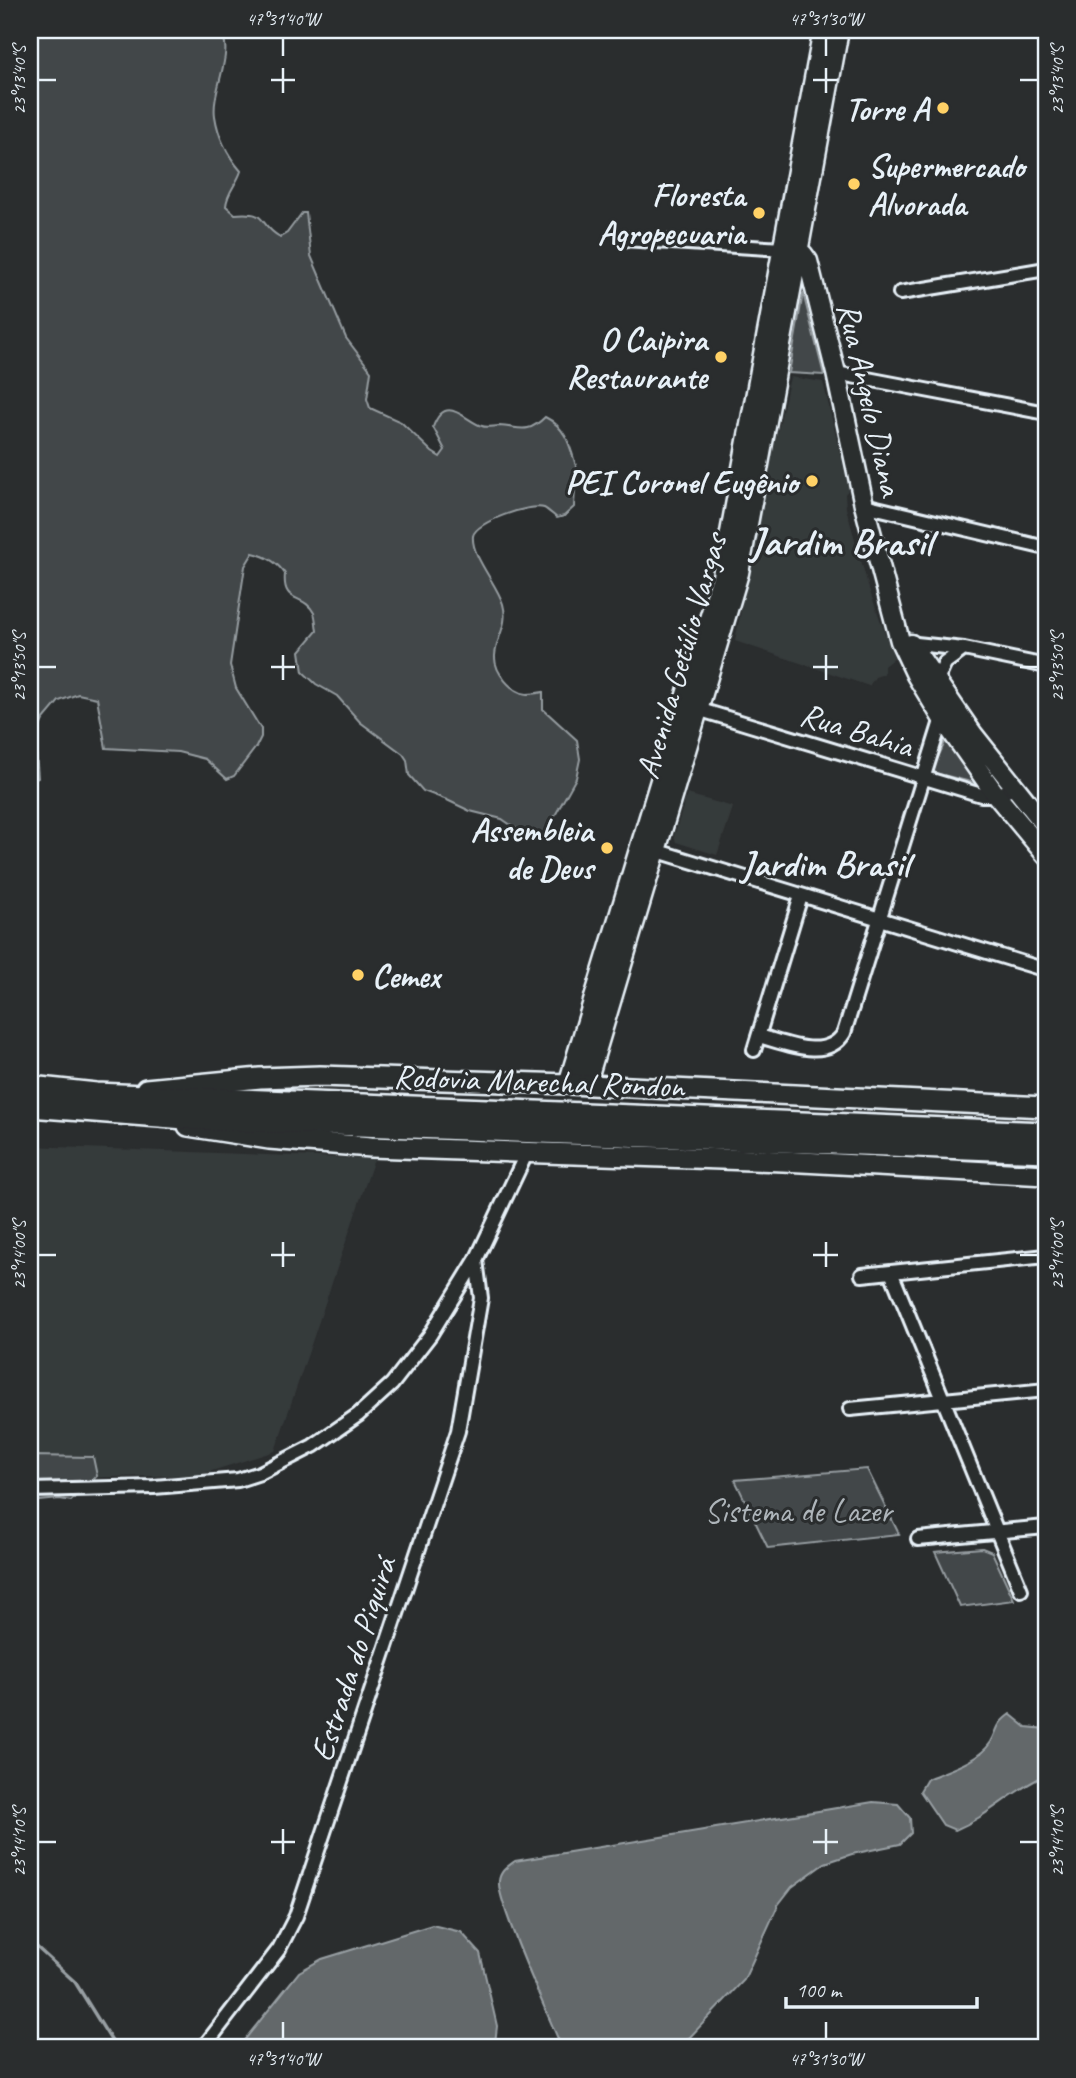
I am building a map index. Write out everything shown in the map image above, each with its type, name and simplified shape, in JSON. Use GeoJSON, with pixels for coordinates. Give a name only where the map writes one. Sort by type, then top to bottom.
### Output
{"type":"FeatureCollection","features":[{"type":"Feature","properties":{"kind":"highway","name":"Rodovia Marechal Rondon"},"geometry":{"type":"LineString","coordinates":[[30,1087],[97,1103],[198,1119],[1046,1151]]}},
{"type":"Feature","properties":{"kind":"highway","name":"Rodovia Marechal Rondon"},"geometry":{"type":"LineString","coordinates":[[30,1106],[97,1103],[1046,1133]]}},
{"type":"Feature","properties":{"kind":"main road"},"geometry":{"type":"LineString","coordinates":[[97,1103],[260,1078],[320,1076],[577,1084],[1046,1107]]}},
{"type":"Feature","properties":{"kind":"main road"},"geometry":{"type":"LineString","coordinates":[[97,1103],[292,1141],[371,1147],[1046,1175]]}},
{"type":"Feature","properties":{"kind":"street","name":"Avenida Getúlio Vargas"},"geometry":{"type":"LineString","coordinates":[[577,1084],[691,707],[739,573],[791,251],[823,30]]}},
{"type":"Feature","properties":{"kind":"street","name":"Avenida Getúlio Vargas"},"geometry":{"type":"LineString","coordinates":[[791,251],[839,30]]}},
{"type":"Feature","properties":{"kind":"street"},"geometry":{"type":"LineString","coordinates":[[623,239],[791,251]]}},
{"type":"Feature","properties":{"kind":"street","name":"Rua Angelo Diana"},"geometry":{"type":"LineString","coordinates":[[791,251],[808,261],[836,373],[864,505],[896,618],[904,629],[905,642],[916,675],[942,719],[996,795],[1045,852]]}},
{"type":"Feature","properties":{"kind":"street"},"geometry":{"type":"LineString","coordinates":[[900,293],[1046,269]]}},
{"type":"Feature","properties":{"kind":"street"},"geometry":{"type":"LineString","coordinates":[[836,373],[1046,413]]}},
{"type":"Feature","properties":{"kind":"street"},"geometry":{"type":"LineString","coordinates":[[864,505],[1046,548]]}},
{"type":"Feature","properties":{"kind":"street"},"geometry":{"type":"LineString","coordinates":[[905,642],[1046,663]]}},
{"type":"Feature","properties":{"kind":"street","name":"Rua Angelo Diana"},"geometry":{"type":"LineString","coordinates":[[905,642],[1046,826]]}},
{"type":"Feature","properties":{"kind":"street"},"geometry":{"type":"LineString","coordinates":[[937,681],[945,663],[964,649]]}},
{"type":"Feature","properties":{"kind":"street","name":"Rua Bahia"},"geometry":{"type":"LineString","coordinates":[[691,707],[981,795],[996,795],[1015,788]]}},
{"type":"Feature","properties":{"kind":"street"},"geometry":{"type":"LineString","coordinates":[[759,1036],[821,1049],[839,1042],[942,719]]}},
{"type":"Feature","properties":{"kind":"street"},"geometry":{"type":"LineString","coordinates":[[648,848],[1046,970]]}},
{"type":"Feature","properties":{"kind":"street"},"geometry":{"type":"LineString","coordinates":[[754,1050],[801,896]]}},
{"type":"Feature","properties":{"kind":"street"},"geometry":{"type":"LineString","coordinates":[[30,1490],[155,1486],[238,1479],[260,1473],[313,1446],[358,1416],[392,1384],[430,1335],[476,1260],[527,1152]]}},
{"type":"Feature","properties":{"kind":"street"},"geometry":{"type":"LineString","coordinates":[[862,1275],[1046,1256]]}},
{"type":"Feature","properties":{"kind":"street","name":"Estrada do Piquirá"},"geometry":{"type":"LineString","coordinates":[[203,2048],[279,1949],[296,1916],[458,1431],[481,1298],[476,1260]]}},
{"type":"Feature","properties":{"kind":"street"},"geometry":{"type":"LineString","coordinates":[[891,1272],[1021,1590]]}},
{"type":"Feature","properties":{"kind":"street"},"geometry":{"type":"LineString","coordinates":[[850,1409],[1046,1390]]}},
{"type":"Feature","properties":{"kind":"street"},"geometry":{"type":"LineString","coordinates":[[918,1539],[1046,1527]]}},
{"type":"Feature","properties":{"kind":"shaded area"},"geometry":{"type":"Polygon","coordinates":[[[790,377],[823,382],[849,489],[845,494],[846,508],[870,592],[894,658],[884,666],[884,674],[875,677],[869,686],[735,641],[790,377]]]}},
{"type":"Feature","properties":{"kind":"shaded area"},"geometry":{"type":"Polygon","coordinates":[[[687,794],[733,807],[717,855],[676,842],[674,836],[687,794]]]}},
{"type":"Feature","properties":{"kind":"shaded area"},"geometry":{"type":"Polygon","coordinates":[[[30,1146],[374,1159],[275,1451],[199,1475],[30,1479],[30,1146]]]}},
{"type":"Feature","properties":{"kind":"shaded area"},"geometry":{"type":"Polygon","coordinates":[[[1010,1714],[1026,1727],[1046,1729],[1046,1775],[955,1830],[943,1825],[920,1791],[927,1779],[962,1765],[978,1755],[991,1742],[1000,1724],[1010,1714]]]}},
{"type":"Feature","properties":{"kind":"shaded area"},"geometry":{"type":"Polygon","coordinates":[[[873,1802],[898,1804],[910,1818],[911,1833],[900,1844],[825,1863],[792,1887],[778,1905],[744,1980],[690,2037],[672,2048],[562,2048],[536,1989],[500,1893],[499,1881],[502,1872],[509,1865],[515,1861],[873,1802]]]}},
{"type":"Feature","properties":{"kind":"shaded area"},"geometry":{"type":"Polygon","coordinates":[[[432,1925],[461,1932],[480,1953],[497,2026],[495,2043],[484,2048],[238,2048],[299,1972],[322,1959],[432,1925]]]}},
{"type":"Feature","properties":{"kind":"green space"},"geometry":{"type":"Polygon","coordinates":[[[30,30],[219,30],[224,38],[225,59],[216,94],[215,116],[224,145],[241,171],[228,196],[226,206],[235,214],[258,216],[280,237],[287,233],[302,213],[306,213],[311,256],[346,338],[371,371],[367,399],[370,408],[401,422],[440,457],[445,450],[433,427],[438,417],[450,410],[486,427],[528,428],[545,417],[565,435],[580,478],[575,486],[574,507],[564,516],[557,518],[544,508],[516,511],[483,525],[473,536],[476,552],[503,604],[504,619],[495,656],[497,669],[510,686],[521,693],[543,692],[543,709],[577,740],[580,759],[576,778],[553,819],[552,839],[527,836],[502,819],[470,811],[423,791],[409,775],[407,760],[403,754],[360,722],[337,696],[316,684],[303,672],[300,651],[317,631],[314,613],[305,603],[290,595],[285,584],[285,574],[279,566],[253,553],[245,566],[230,665],[236,688],[261,729],[261,737],[234,776],[227,779],[205,759],[178,752],[106,748],[97,698],[78,694],[59,701],[43,720],[35,738],[38,778],[30,782],[30,30]]]}},
{"type":"Feature","properties":{"kind":"green space"},"geometry":{"type":"Polygon","coordinates":[[[803,293],[824,375],[789,373],[803,293]]]}},
{"type":"Feature","properties":{"kind":"green space"},"geometry":{"type":"Polygon","coordinates":[[[946,740],[977,781],[975,783],[935,773],[933,768],[946,740]]]}},
{"type":"Feature","properties":{"kind":"green space"},"geometry":{"type":"Polygon","coordinates":[[[30,1456],[93,1457],[97,1476],[71,1501],[60,1499],[30,1502],[30,1456]]]}},
{"type":"Feature","properties":{"kind":"green space","name":"Sistema de Lazer"},"geometry":{"type":"Polygon","coordinates":[[[867,1469],[899,1534],[768,1548],[735,1480],[867,1469]]]}},
{"type":"Feature","properties":{"kind":"green space"},"geometry":{"type":"Polygon","coordinates":[[[982,1548],[992,1552],[1014,1600],[960,1607],[935,1552],[982,1548]]]}},
{"type":"Feature","properties":{"kind":"waterway"},"geometry":{"type":"LineString","coordinates":[[30,1941],[75,1982],[116,2048]]}},
{"type":"Feature","properties":{"kind":"place","name":"Torre A"},"geometry":{"type":"Point","coordinates":[943,108]}},
{"type":"Feature","properties":{"kind":"place","name":"Supermercado Alvorada"},"geometry":{"type":"Point","coordinates":[854,184]}},
{"type":"Feature","properties":{"kind":"place","name":"Floresta Agropecuaria"},"geometry":{"type":"Point","coordinates":[759,213]}},
{"type":"Feature","properties":{"kind":"place","name":"O Caipira Restaurante"},"geometry":{"type":"Point","coordinates":[721,357]}},
{"type":"Feature","properties":{"kind":"place","name":"PEI Coronel Eugênio"},"geometry":{"type":"Point","coordinates":[812,481]}},
{"type":"Feature","properties":{"kind":"place","name":"Assembleia de Deus"},"geometry":{"type":"Point","coordinates":[607,848]}},
{"type":"Feature","properties":{"kind":"place","name":"Cemex"},"geometry":{"type":"Point","coordinates":[358,975]}},
{"type":"Feature","properties":{"kind":"district","name":"Jardim Brasil"},"geometry":{"type":"Point","coordinates":[841,541]}},
{"type":"Feature","properties":{"kind":"district","name":"Jardim Brasil"},"geometry":{"type":"Point","coordinates":[825,863]}}]}
